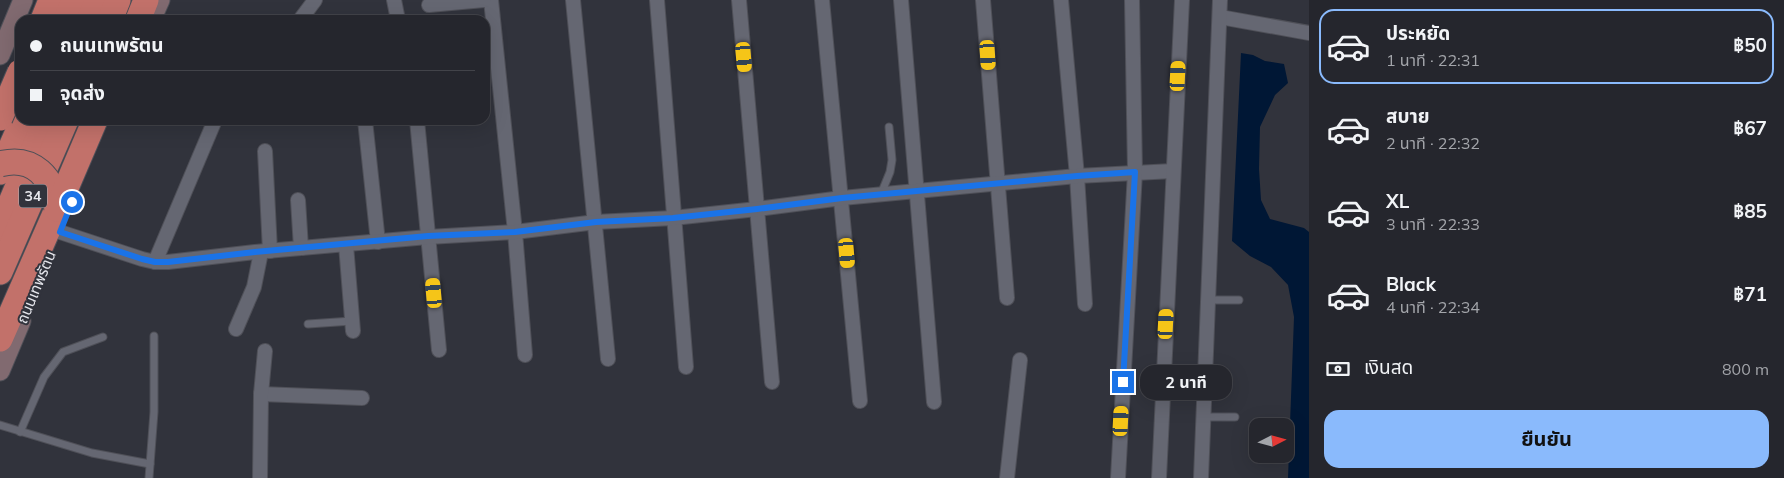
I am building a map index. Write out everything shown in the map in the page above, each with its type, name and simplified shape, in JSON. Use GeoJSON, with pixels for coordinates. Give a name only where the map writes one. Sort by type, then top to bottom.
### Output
{"type":"FeatureCollection","features":[{"type":"Feature","properties":{"kind":"highway"},"geometry":{"type":"LineString","coordinates":[[45,15],[51,0]]}},
{"type":"Feature","properties":{"kind":"highway"},"geometry":{"type":"LineString","coordinates":[[59,15],[65,0]]}},
{"type":"Feature","properties":{"kind":"highway"},"geometry":{"type":"LineString","coordinates":[[68,15],[74,0]]}},
{"type":"Feature","properties":{"kind":"highway"},"geometry":{"type":"LineString","coordinates":[[91,15],[98,0]]}},
{"type":"Feature","properties":{"kind":"highway"},"geometry":{"type":"LineString","coordinates":[[112,15],[118,0]]}},
{"type":"Feature","properties":{"kind":"highway"},"geometry":{"type":"LineString","coordinates":[[140,15],[146,0]]}},
{"type":"Feature","properties":{"kind":"highway"},"geometry":{"type":"LineString","coordinates":[[0,118],[15,84]]}},
{"type":"Feature","properties":{"kind":"highway"},"geometry":{"type":"LineString","coordinates":[[0,100],[15,84]]}},
{"type":"Feature","properties":{"kind":"highway"},"geometry":{"type":"LineString","coordinates":[[0,152],[15,118]]}},
{"type":"Feature","properties":{"kind":"highway"},"geometry":{"type":"LineString","coordinates":[[0,172],[21,125]]}},
{"type":"Feature","properties":{"kind":"highway"},"geometry":{"type":"LineString","coordinates":[[0,228],[44,125]]}},
{"type":"Feature","properties":{"kind":"highway","name":"34"},"geometry":{"type":"LineString","coordinates":[[0,272],[64,125]]}},
{"type":"Feature","properties":{"kind":"highway"},"geometry":{"type":"LineString","coordinates":[[85,173],[88,125]]}},
{"type":"Feature","properties":{"kind":"highway"},"geometry":{"type":"LineString","coordinates":[[0,339],[58,221],[93,125]]}},
{"type":"Feature","properties":{"kind":"highway"},"geometry":{"type":"LineString","coordinates":[[0,164],[22,162],[38,170],[48,179],[56,198],[58,221]]}},
{"type":"Feature","properties":{"kind":"main road"},"geometry":{"type":"LineString","coordinates":[[17,15],[23,0]]}},
{"type":"Feature","properties":{"kind":"main road"},"geometry":{"type":"LineString","coordinates":[[153,15],[160,0]]}},
{"type":"Feature","properties":{"kind":"main road"},"geometry":{"type":"LineString","coordinates":[[0,55],[15,19]]}},
{"type":"Feature","properties":{"kind":"main road","name":"ถนนเทพรัตน"},"geometry":{"type":"LineString","coordinates":[[0,371],[58,221],[85,173],[106,125]]}},
{"type":"Feature","properties":{"kind":"street"},"geometry":{"type":"LineString","coordinates":[[304,15],[315,0]]}},
{"type":"Feature","properties":{"kind":"street"},"geometry":{"type":"LineString","coordinates":[[394,0],[397,15]]}},
{"type":"Feature","properties":{"kind":"street"},"geometry":{"type":"LineString","coordinates":[[429,5],[484,0]]}},
{"type":"Feature","properties":{"kind":"street"},"geometry":{"type":"LineString","coordinates":[[491,0],[491,60],[515,232],[526,355]]}},
{"type":"Feature","properties":{"kind":"street"},"geometry":{"type":"LineString","coordinates":[[573,0],[608,359]]}},
{"type":"Feature","properties":{"kind":"street"},"geometry":{"type":"LineString","coordinates":[[657,0],[686,367]]}},
{"type":"Feature","properties":{"kind":"street"},"geometry":{"type":"LineString","coordinates":[[739,0],[772,382]]}},
{"type":"Feature","properties":{"kind":"street"},"geometry":{"type":"LineString","coordinates":[[822,0],[860,400]]}},
{"type":"Feature","properties":{"kind":"street"},"geometry":{"type":"LineString","coordinates":[[901,0],[934,402]]}},
{"type":"Feature","properties":{"kind":"street"},"geometry":{"type":"LineString","coordinates":[[983,0],[1007,298]]}},
{"type":"Feature","properties":{"kind":"street"},"geometry":{"type":"LineString","coordinates":[[1061,0],[1077,176],[1085,304]]}},
{"type":"Feature","properties":{"kind":"street"},"geometry":{"type":"LineString","coordinates":[[1118,478],[1135,172],[1132,0]]}},
{"type":"Feature","properties":{"kind":"street"},"geometry":{"type":"LineString","coordinates":[[1159,478],[1182,0]]}},
{"type":"Feature","properties":{"kind":"street"},"geometry":{"type":"LineString","coordinates":[[1201,478],[1220,0]]}},
{"type":"Feature","properties":{"kind":"street"},"geometry":{"type":"LineString","coordinates":[[1220,17],[1309,33]]}},
{"type":"Feature","properties":{"kind":"street"},"geometry":{"type":"LineString","coordinates":[[155,262],[213,125]]}},
{"type":"Feature","properties":{"kind":"street"},"geometry":{"type":"LineString","coordinates":[[366,125],[378,242]]}},
{"type":"Feature","properties":{"kind":"street"},"geometry":{"type":"LineString","coordinates":[[417,125],[439,350]]}},
{"type":"Feature","properties":{"kind":"street"},"geometry":{"type":"LineString","coordinates":[[236,329],[254,287],[265,151]]}},
{"type":"Feature","properties":{"kind":"street"},"geometry":{"type":"LineString","coordinates":[[58,221],[155,262],[428,236],[515,232],[596,222],[673,218],[842,198],[1077,176],[1173,171]]}},
{"type":"Feature","properties":{"kind":"street"},"geometry":{"type":"LineString","coordinates":[[298,200],[301,248]]}},
{"type":"Feature","properties":{"kind":"street"},"geometry":{"type":"LineString","coordinates":[[346,245],[353,326]]}},
{"type":"Feature","properties":{"kind":"street"},"geometry":{"type":"LineString","coordinates":[[260,478],[261,394],[265,352]]}},
{"type":"Feature","properties":{"kind":"street"},"geometry":{"type":"LineString","coordinates":[[1007,478],[1020,360]]}},
{"type":"Feature","properties":{"kind":"street"},"geometry":{"type":"LineString","coordinates":[[261,394],[362,398]]}},
{"type":"Feature","properties":{"kind":"lane"},"geometry":{"type":"LineString","coordinates":[[881,194],[890,172],[892,160],[889,128]]}},
{"type":"Feature","properties":{"kind":"lane"},"geometry":{"type":"LineString","coordinates":[[1208,300],[1239,300]]}},
{"type":"Feature","properties":{"kind":"lane"},"geometry":{"type":"LineString","coordinates":[[308,324],[353,326]]}},
{"type":"Feature","properties":{"kind":"lane"},"geometry":{"type":"LineString","coordinates":[[149,478],[154,412],[154,336]]}},
{"type":"Feature","properties":{"kind":"lane"},"geometry":{"type":"LineString","coordinates":[[20,432],[44,377],[63,352],[103,337]]}},
{"type":"Feature","properties":{"kind":"lane"},"geometry":{"type":"LineString","coordinates":[[1203,417],[1235,417]]}},
{"type":"Feature","properties":{"kind":"lane"},"geometry":{"type":"LineString","coordinates":[[0,425],[92,454],[150,464]]}},
{"type":"Feature","properties":{"kind":"water"},"geometry":{"type":"Polygon","coordinates":[[[1241,53],[1253,55],[1265,61],[1284,64],[1288,83],[1275,95],[1260,127],[1259,169],[1261,200],[1270,219],[1304,228],[1309,232],[1309,478],[1288,478],[1289,463],[1294,463],[1294,418],[1290,418],[1294,317],[1288,285],[1271,267],[1250,256],[1232,241],[1241,53]]]}},
{"type":"Feature","properties":{"kind":"route"},"geometry":{"type":"LineString","coordinates":[[72,202],[60,232],[142,259],[168,262],[428,236],[515,232],[596,222],[673,218],[842,198],[1135,172],[1123,382]]}}]}
